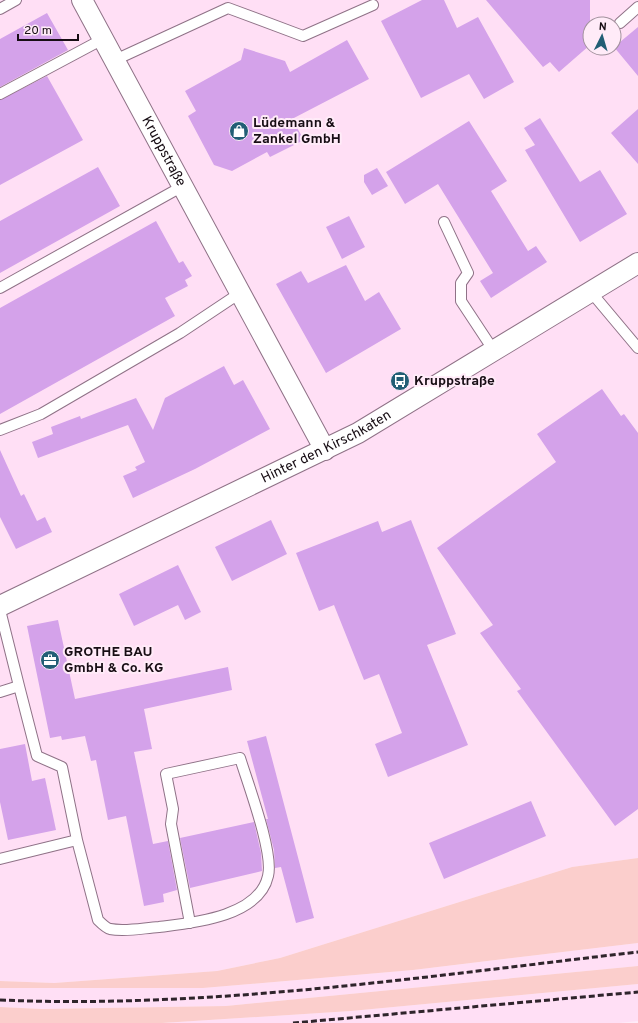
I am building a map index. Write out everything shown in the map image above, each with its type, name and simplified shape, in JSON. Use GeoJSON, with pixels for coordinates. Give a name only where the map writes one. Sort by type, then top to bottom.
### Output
{"type":"FeatureCollection","features":[{"type":"Feature","properties":{"kind":"street","name":"Kruppstraße"},"geometry":{"type":"LineString","coordinates":[[82,0],[325,450]]}},
{"type":"Feature","properties":{"kind":"street","name":"Hinter den Kirschkaten"},"geometry":{"type":"LineString","coordinates":[[0,606],[325,450],[390,414],[638,263]]}},
{"type":"Feature","properties":{"kind":"lane"},"geometry":{"type":"LineString","coordinates":[[0,9],[16,0]]}},
{"type":"Feature","properties":{"kind":"lane"},"geometry":{"type":"LineString","coordinates":[[115,60],[228,8],[303,36],[373,5]]}},
{"type":"Feature","properties":{"kind":"lane"},"geometry":{"type":"LineString","coordinates":[[622,21],[638,7]]}},
{"type":"Feature","properties":{"kind":"lane"},"geometry":{"type":"LineString","coordinates":[[0,94],[103,39]]}},
{"type":"Feature","properties":{"kind":"lane"},"geometry":{"type":"LineString","coordinates":[[0,288],[183,186]]}},
{"type":"Feature","properties":{"kind":"lane"},"geometry":{"type":"LineString","coordinates":[[444,222],[468,273],[462,283],[461,301],[494,351]]}},
{"type":"Feature","properties":{"kind":"lane"},"geometry":{"type":"LineString","coordinates":[[591,292],[638,348]]}},
{"type":"Feature","properties":{"kind":"lane"},"geometry":{"type":"LineString","coordinates":[[0,430],[41,414],[180,333],[240,293]]}},
{"type":"Feature","properties":{"kind":"lane"},"geometry":{"type":"LineString","coordinates":[[0,610],[37,756],[62,767],[77,840],[98,920],[108,928],[128,930],[190,923],[214,919],[249,903],[263,889],[268,877],[270,863],[240,758],[166,774],[173,809],[171,824],[190,923]]}},
{"type":"Feature","properties":{"kind":"lane"},"geometry":{"type":"LineString","coordinates":[[0,692],[19,686]]}},
{"type":"Feature","properties":{"kind":"lane"},"geometry":{"type":"LineString","coordinates":[[0,859],[77,840]]}},
{"type":"Feature","properties":{"kind":"shaded area"},"geometry":{"type":"Polygon","coordinates":[[[0,0],[638,0],[638,858],[572,867],[280,958],[217,971],[54,983],[0,981],[0,0]]]}},
{"type":"Feature","properties":{"kind":"shaded area"},"geometry":{"type":"Polygon","coordinates":[[[638,858],[638,943],[413,970],[203,988],[0,988],[0,981],[54,983],[217,971],[280,958],[572,867],[638,858]]]}},
{"type":"Feature","properties":{"kind":"shaded area"},"geometry":{"type":"Polygon","coordinates":[[[638,943],[638,966],[226,1006],[42,1009],[0,1007],[0,988],[203,988],[413,970],[638,943]]]}},
{"type":"Feature","properties":{"kind":"shaded area"},"geometry":{"type":"Polygon","coordinates":[[[638,966],[638,984],[351,1011],[162,1023],[0,1023],[0,1007],[42,1009],[226,1006],[638,966]]]}},
{"type":"Feature","properties":{"kind":"shaded area"},"geometry":{"type":"Polygon","coordinates":[[[638,984],[638,1021],[619,1023],[162,1023],[351,1011],[638,984]]]}},
{"type":"Feature","properties":{"kind":"building"},"geometry":{"type":"Polygon","coordinates":[[[422,0],[444,0],[457,28],[478,17],[514,82],[484,99],[469,74],[421,98],[381,21],[422,0]]]}},
{"type":"Feature","properties":{"kind":"building"},"geometry":{"type":"Polygon","coordinates":[[[486,0],[590,0],[590,16],[582,16],[582,52],[559,72],[550,62],[543,67],[486,0]]]}},
{"type":"Feature","properties":{"kind":"building"},"geometry":{"type":"Polygon","coordinates":[[[47,13],[68,50],[0,87],[0,39],[47,13]]]}},
{"type":"Feature","properties":{"kind":"building"},"geometry":{"type":"Polygon","coordinates":[[[638,27],[638,76],[621,56],[622,40],[638,27]]]}},
{"type":"Feature","properties":{"kind":"building"},"geometry":{"type":"Polygon","coordinates":[[[347,40],[369,79],[292,119],[304,140],[270,157],[267,152],[232,171],[214,165],[188,116],[196,111],[185,91],[241,60],[244,48],[285,61],[290,72],[347,40]]]}},
{"type":"Feature","properties":{"kind":"building"},"geometry":{"type":"Polygon","coordinates":[[[47,76],[83,140],[0,185],[0,100],[47,76]]]}},
{"type":"Feature","properties":{"kind":"building"},"geometry":{"type":"Polygon","coordinates":[[[638,109],[638,164],[611,133],[638,109]]]}},
{"type":"Feature","properties":{"kind":"building"},"geometry":{"type":"Polygon","coordinates":[[[540,118],[580,182],[600,170],[627,214],[580,242],[525,150],[535,145],[524,128],[540,118]]]}},
{"type":"Feature","properties":{"kind":"building"},"geometry":{"type":"Polygon","coordinates":[[[469,121],[507,181],[491,191],[528,251],[536,246],[547,262],[491,298],[480,281],[493,273],[438,184],[405,204],[386,172],[469,121]]]}},
{"type":"Feature","properties":{"kind":"building"},"geometry":{"type":"Polygon","coordinates":[[[98,167],[120,206],[0,273],[0,221],[98,167]]]}},
{"type":"Feature","properties":{"kind":"building"},"geometry":{"type":"Polygon","coordinates":[[[377,168],[388,186],[372,195],[364,182],[364,175],[377,168]]]}},
{"type":"Feature","properties":{"kind":"building"},"geometry":{"type":"Polygon","coordinates":[[[349,216],[365,247],[342,259],[326,227],[349,216]]]}},
{"type":"Feature","properties":{"kind":"building"},"geometry":{"type":"Polygon","coordinates":[[[156,221],[179,263],[183,261],[192,276],[185,280],[188,286],[165,298],[175,316],[0,414],[0,308],[156,221]]]}},
{"type":"Feature","properties":{"kind":"building"},"geometry":{"type":"Polygon","coordinates":[[[346,265],[365,301],[379,292],[401,329],[326,373],[276,284],[301,271],[308,283],[346,265]]]}},
{"type":"Feature","properties":{"kind":"building"},"geometry":{"type":"Polygon","coordinates":[[[224,366],[234,385],[243,380],[270,429],[195,469],[133,498],[123,476],[137,470],[135,467],[145,462],[128,425],[38,458],[32,442],[53,434],[51,427],[80,416],[81,419],[136,398],[153,430],[165,398],[224,366]]]}},
{"type":"Feature","properties":{"kind":"building"},"geometry":{"type":"Polygon","coordinates":[[[602,389],[621,416],[624,414],[638,433],[638,809],[615,826],[517,691],[521,689],[480,633],[493,625],[437,548],[556,462],[537,434],[602,389]]]}},
{"type":"Feature","properties":{"kind":"building"},"geometry":{"type":"Polygon","coordinates":[[[0,450],[21,496],[24,494],[37,521],[45,517],[52,532],[16,549],[0,517],[0,450]]]}},
{"type":"Feature","properties":{"kind":"building"},"geometry":{"type":"Polygon","coordinates":[[[271,520],[287,554],[232,581],[215,547],[271,520]]]}},
{"type":"Feature","properties":{"kind":"building"},"geometry":{"type":"Polygon","coordinates":[[[411,520],[456,634],[427,645],[468,745],[388,777],[375,744],[402,733],[379,674],[364,680],[334,605],[319,611],[296,553],[378,521],[382,532],[411,520]]]}},
{"type":"Feature","properties":{"kind":"building"},"geometry":{"type":"Polygon","coordinates":[[[178,565],[201,612],[185,620],[178,605],[134,626],[119,594],[178,565]]]}},
{"type":"Feature","properties":{"kind":"building"},"geometry":{"type":"Polygon","coordinates":[[[58,620],[75,699],[228,667],[232,690],[144,709],[152,749],[134,752],[153,844],[168,841],[177,890],[163,894],[164,902],[144,906],[126,816],[108,820],[96,760],[91,761],[85,736],[62,740],[61,736],[50,738],[27,626],[58,620]]]}},
{"type":"Feature","properties":{"kind":"building"},"geometry":{"type":"Polygon","coordinates":[[[266,736],[314,918],[296,923],[281,867],[275,868],[274,850],[266,819],[268,819],[247,741],[266,736]]]}},
{"type":"Feature","properties":{"kind":"building"},"geometry":{"type":"Polygon","coordinates":[[[25,744],[32,781],[45,778],[56,830],[8,840],[0,802],[0,749],[25,744]]]}},
{"type":"Feature","properties":{"kind":"building"},"geometry":{"type":"Polygon","coordinates":[[[531,801],[546,836],[444,879],[429,843],[531,801]]]}},
{"type":"Feature","properties":{"kind":"building"},"geometry":{"type":"Polygon","coordinates":[[[254,822],[261,853],[262,871],[190,888],[180,838],[254,822]]]}},
{"type":"Feature","properties":{"kind":"railway"},"geometry":{"type":"LineString","coordinates":[[0,1000],[80,1002],[160,1000],[240,995],[400,980],[638,952]]}},
{"type":"Feature","properties":{"kind":"railway"},"geometry":{"type":"LineString","coordinates":[[293,1023],[638,992]]}},
{"type":"Feature","properties":{"kind":"place","name":"Lüdemann & Zankel GmbH"},"geometry":{"type":"Point","coordinates":[239,131]}},
{"type":"Feature","properties":{"kind":"place","name":"Kruppstraße"},"geometry":{"type":"Point","coordinates":[400,381]}},
{"type":"Feature","properties":{"kind":"place","name":"GROTHE BAU GmbH & Co. KG"},"geometry":{"type":"Point","coordinates":[50,660]}}]}
